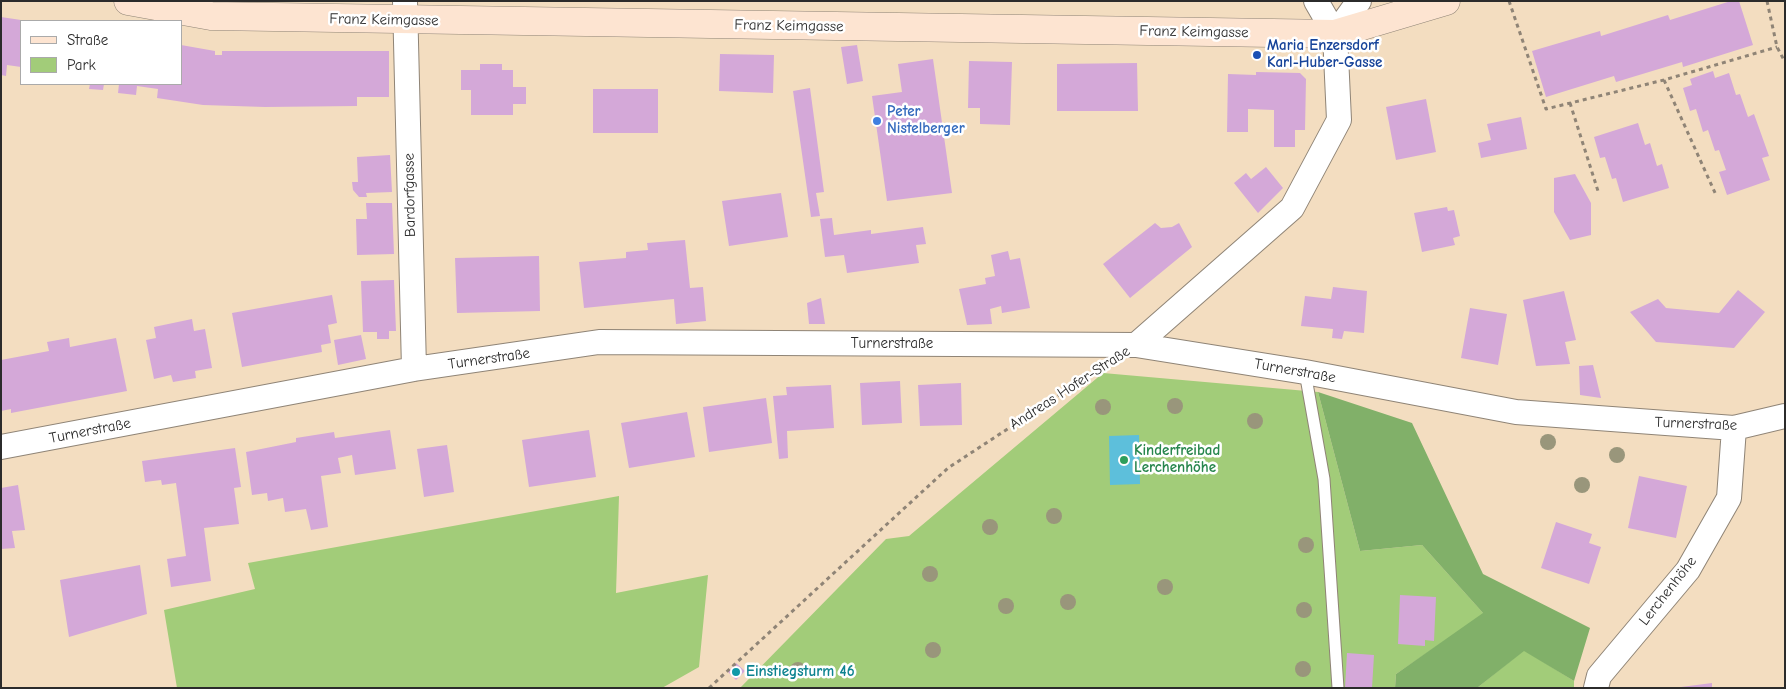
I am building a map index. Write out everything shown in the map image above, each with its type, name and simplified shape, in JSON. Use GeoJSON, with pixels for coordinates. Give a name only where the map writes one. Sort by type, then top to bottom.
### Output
{"type":"FeatureCollection","features":[{"type":"Feature","properties":{"kind":"main road","name":"Franz Keimgasse"},"geometry":{"type":"LineString","coordinates":[[128,1],[211,16],[406,11],[1335,34],[1446,1]]}},
{"type":"Feature","properties":{"kind":"street"},"geometry":{"type":"LineString","coordinates":[[1316,1],[1335,34],[1359,1]]}},
{"type":"Feature","properties":{"kind":"street","name":"Bardorfgasse"},"geometry":{"type":"LineString","coordinates":[[406,11],[414,369]]}},
{"type":"Feature","properties":{"kind":"street","name":"Andreas Hofer-Straße"},"geometry":{"type":"LineString","coordinates":[[1136,345],[1292,208],[1339,120],[1335,34]]}},
{"type":"Feature","properties":{"kind":"street","name":"Turnerstraße"},"geometry":{"type":"LineString","coordinates":[[1,448],[414,369],[599,342],[1136,345],[1305,372],[1516,412],[1734,428],[1785,416]]}},
{"type":"Feature","properties":{"kind":"street","name":"Lerchenhöhe"},"geometry":{"type":"LineString","coordinates":[[1596,688],[1599,676],[1688,570],[1730,498],[1734,428]]}},
{"type":"Feature","properties":{"kind":"lane"},"geometry":{"type":"LineString","coordinates":[[1305,372],[1324,479],[1338,688]]}},
{"type":"Feature","properties":{"kind":"path"},"geometry":{"type":"LineString","coordinates":[[1509,1],[1546,109],[1664,80],[1777,47]]}},
{"type":"Feature","properties":{"kind":"path"},"geometry":{"type":"LineString","coordinates":[[1767,1],[1777,47],[1785,62]]}},
{"type":"Feature","properties":{"kind":"path"},"geometry":{"type":"LineString","coordinates":[[1664,80],[1716,195]]}},
{"type":"Feature","properties":{"kind":"path"},"geometry":{"type":"LineString","coordinates":[[1570,103],[1598,191]]}},
{"type":"Feature","properties":{"kind":"path","name":"Andreas Hofer-Straße"},"geometry":{"type":"LineString","coordinates":[[709,688],[948,468],[1136,345]]}},
{"type":"Feature","properties":{"kind":"green space"},"geometry":{"type":"Polygon","coordinates":[[[1103,373],[1318,392],[1360,551],[1422,545],[1484,614],[1396,674],[1395,688],[740,688],[886,539],[909,536],[1103,373]]]}},
{"type":"Feature","properties":{"kind":"green space"},"geometry":{"type":"Polygon","coordinates":[[[1318,392],[1412,423],[1483,574],[1590,628],[1574,681],[1524,651],[1477,688],[1395,688],[1396,674],[1483,613],[1422,545],[1360,551],[1318,392]]]}},
{"type":"Feature","properties":{"kind":"green space"},"geometry":{"type":"Polygon","coordinates":[[[619,496],[616,593],[708,575],[699,667],[662,688],[177,688],[164,610],[255,589],[248,563],[619,496]]]}},
{"type":"Feature","properties":{"kind":"green space"},"geometry":{"type":"Polygon","coordinates":[[[1524,650],[1574,681],[1574,688],[1477,688],[1524,650]]]}},
{"type":"Feature","properties":{"kind":"water","name":"Kinderfreibad Lerchenhöhe"},"geometry":{"type":"Polygon","coordinates":[[[1139,435],[1140,484],[1110,485],[1109,436],[1139,435]]]}},
{"type":"Feature","properties":{"kind":"building"},"geometry":{"type":"Polygon","coordinates":[[[1731,1],[1739,1],[1753,45],[1683,67],[1682,62],[1616,82],[1614,76],[1546,97],[1532,51],[1600,31],[1601,36],[1668,15],[1670,20],[1731,1]]]}},
{"type":"Feature","properties":{"kind":"building"},"geometry":{"type":"Polygon","coordinates":[[[1,17],[21,20],[20,67],[7,65],[6,76],[1,75],[1,17]]]}},
{"type":"Feature","properties":{"kind":"building"},"geometry":{"type":"Polygon","coordinates":[[[182,45],[215,51],[215,55],[222,55],[222,51],[389,51],[389,97],[357,97],[357,106],[265,107],[203,105],[157,98],[158,89],[137,86],[136,95],[118,93],[119,85],[182,85],[182,45]]]}},
{"type":"Feature","properties":{"kind":"building"},"geometry":{"type":"Polygon","coordinates":[[[857,45],[863,81],[847,84],[841,47],[857,45]]]}},
{"type":"Feature","properties":{"kind":"building"},"geometry":{"type":"Polygon","coordinates":[[[720,54],[774,55],[773,93],[719,91],[720,54]]]}},
{"type":"Feature","properties":{"kind":"building"},"geometry":{"type":"Polygon","coordinates":[[[933,59],[952,193],[887,201],[872,96],[902,92],[898,64],[933,59]]]}},
{"type":"Feature","properties":{"kind":"building"},"geometry":{"type":"Polygon","coordinates":[[[969,61],[1012,62],[1010,125],[980,124],[980,108],[968,108],[969,61]]]}},
{"type":"Feature","properties":{"kind":"building"},"geometry":{"type":"Polygon","coordinates":[[[1137,63],[1138,111],[1057,111],[1057,64],[1137,63]]]}},
{"type":"Feature","properties":{"kind":"building"},"geometry":{"type":"Polygon","coordinates":[[[480,64],[502,64],[502,70],[513,70],[513,87],[526,87],[526,104],[513,104],[513,115],[471,115],[471,90],[461,90],[461,70],[480,70],[480,64]]]}},
{"type":"Feature","properties":{"kind":"building"},"geometry":{"type":"Polygon","coordinates":[[[1713,71],[1715,78],[1729,73],[1736,95],[1740,94],[1748,117],[1754,114],[1769,156],[1762,158],[1770,180],[1727,195],[1719,172],[1726,170],[1719,150],[1715,151],[1708,130],[1703,132],[1696,109],[1690,111],[1683,88],[1692,85],[1690,79],[1713,71]]]}},
{"type":"Feature","properties":{"kind":"building"},"geometry":{"type":"Polygon","coordinates":[[[1256,72],[1300,73],[1306,79],[1305,130],[1295,130],[1295,147],[1274,147],[1274,110],[1248,109],[1248,132],[1227,132],[1228,74],[1256,75],[1256,72]]]}},
{"type":"Feature","properties":{"kind":"building"},"geometry":{"type":"Polygon","coordinates":[[[90,85],[104,85],[103,90],[89,89],[90,85]]]}},
{"type":"Feature","properties":{"kind":"building"},"geometry":{"type":"Polygon","coordinates":[[[810,88],[824,192],[816,193],[820,216],[811,217],[793,91],[810,88]]]}},
{"type":"Feature","properties":{"kind":"building"},"geometry":{"type":"Polygon","coordinates":[[[593,89],[658,89],[658,133],[593,133],[593,89]]]}},
{"type":"Feature","properties":{"kind":"building"},"geometry":{"type":"Polygon","coordinates":[[[1426,99],[1436,152],[1396,160],[1386,107],[1426,99]]]}},
{"type":"Feature","properties":{"kind":"building"},"geometry":{"type":"Polygon","coordinates":[[[1521,117],[1527,149],[1481,158],[1478,143],[1491,140],[1487,124],[1521,117]]]}},
{"type":"Feature","properties":{"kind":"building"},"geometry":{"type":"Polygon","coordinates":[[[1638,123],[1645,145],[1650,143],[1657,166],[1662,164],[1669,188],[1623,202],[1616,178],[1612,179],[1605,157],[1600,158],[1594,137],[1638,123]]]}},
{"type":"Feature","properties":{"kind":"building"},"geometry":{"type":"Polygon","coordinates":[[[390,155],[392,192],[366,193],[367,197],[359,197],[353,190],[352,182],[358,182],[357,157],[390,155]]]}},
{"type":"Feature","properties":{"kind":"building"},"geometry":{"type":"Polygon","coordinates":[[[1266,167],[1283,188],[1258,213],[1234,183],[1246,173],[1251,179],[1266,167]]]}},
{"type":"Feature","properties":{"kind":"building"},"geometry":{"type":"Polygon","coordinates":[[[1575,174],[1591,203],[1591,235],[1570,240],[1554,212],[1554,178],[1575,174]]]}},
{"type":"Feature","properties":{"kind":"building"},"geometry":{"type":"Polygon","coordinates":[[[781,193],[788,237],[729,246],[722,201],[781,193]]]}},
{"type":"Feature","properties":{"kind":"building"},"geometry":{"type":"Polygon","coordinates":[[[366,203],[392,203],[394,254],[357,255],[356,219],[367,219],[366,203]]]}},
{"type":"Feature","properties":{"kind":"building"},"geometry":{"type":"Polygon","coordinates":[[[1447,207],[1448,211],[1454,210],[1460,236],[1453,238],[1455,245],[1422,252],[1414,213],[1447,207]]]}},
{"type":"Feature","properties":{"kind":"building"},"geometry":{"type":"Polygon","coordinates":[[[832,218],[834,235],[871,230],[871,234],[923,227],[926,244],[916,245],[919,263],[847,273],[844,255],[825,257],[820,219],[832,218]]]}},
{"type":"Feature","properties":{"kind":"building"},"geometry":{"type":"Polygon","coordinates":[[[1155,223],[1161,228],[1172,227],[1179,223],[1192,247],[1130,298],[1103,264],[1155,223]]]}},
{"type":"Feature","properties":{"kind":"building"},"geometry":{"type":"Polygon","coordinates":[[[685,240],[690,288],[703,287],[706,321],[676,324],[674,299],[584,308],[579,262],[626,258],[626,252],[648,250],[647,243],[685,240]]]}},
{"type":"Feature","properties":{"kind":"building"},"geometry":{"type":"Polygon","coordinates":[[[1008,251],[1010,260],[1020,258],[1030,308],[1002,313],[1001,306],[990,309],[992,324],[967,325],[959,289],[986,284],[985,278],[995,276],[991,255],[1008,251]]]}},
{"type":"Feature","properties":{"kind":"building"},"geometry":{"type":"Polygon","coordinates":[[[539,256],[540,311],[457,313],[455,258],[539,256]]]}},
{"type":"Feature","properties":{"kind":"building"},"geometry":{"type":"Polygon","coordinates":[[[394,280],[396,331],[389,331],[389,339],[377,339],[377,332],[363,332],[361,281],[394,280]]]}},
{"type":"Feature","properties":{"kind":"building"},"geometry":{"type":"Polygon","coordinates":[[[1333,287],[1367,291],[1364,333],[1344,331],[1342,339],[1332,338],[1333,329],[1301,326],[1305,296],[1331,299],[1333,287]]]}},
{"type":"Feature","properties":{"kind":"building"},"geometry":{"type":"Polygon","coordinates":[[[1738,290],[1765,312],[1734,348],[1656,342],[1630,312],[1658,299],[1666,308],[1719,313],[1738,290]]]}},
{"type":"Feature","properties":{"kind":"building"},"geometry":{"type":"Polygon","coordinates":[[[1564,291],[1576,340],[1565,342],[1570,364],[1536,366],[1523,300],[1564,291]]]}},
{"type":"Feature","properties":{"kind":"building"},"geometry":{"type":"Polygon","coordinates":[[[332,295],[337,323],[328,325],[331,343],[321,345],[322,352],[242,367],[232,313],[332,295]]]}},
{"type":"Feature","properties":{"kind":"building"},"geometry":{"type":"Polygon","coordinates":[[[821,298],[825,324],[809,324],[807,303],[821,298]]]}},
{"type":"Feature","properties":{"kind":"building"},"geometry":{"type":"Polygon","coordinates":[[[1470,308],[1507,314],[1498,365],[1461,358],[1470,308]]]}},
{"type":"Feature","properties":{"kind":"building"},"geometry":{"type":"Polygon","coordinates":[[[192,319],[194,331],[205,329],[212,368],[195,371],[196,378],[173,382],[171,375],[154,379],[146,340],[156,338],[154,327],[192,319]]]}},
{"type":"Feature","properties":{"kind":"building"},"geometry":{"type":"Polygon","coordinates":[[[361,335],[366,359],[338,365],[334,340],[361,335]]]}},
{"type":"Feature","properties":{"kind":"building"},"geometry":{"type":"Polygon","coordinates":[[[69,338],[70,347],[116,338],[127,391],[11,413],[11,409],[1,411],[1,360],[49,351],[47,342],[69,338]]]}},
{"type":"Feature","properties":{"kind":"building"},"geometry":{"type":"Polygon","coordinates":[[[1593,365],[1601,398],[1580,395],[1579,366],[1593,365]]]}},
{"type":"Feature","properties":{"kind":"building"},"geometry":{"type":"Polygon","coordinates":[[[900,381],[902,423],[862,425],[860,383],[900,381]]]}},
{"type":"Feature","properties":{"kind":"building"},"geometry":{"type":"Polygon","coordinates":[[[961,383],[962,425],[920,426],[918,385],[961,383]]]}},
{"type":"Feature","properties":{"kind":"building"},"geometry":{"type":"Polygon","coordinates":[[[831,385],[834,428],[787,431],[788,458],[779,459],[773,396],[787,395],[786,387],[831,385]]]}},
{"type":"Feature","properties":{"kind":"building"},"geometry":{"type":"Polygon","coordinates":[[[766,398],[772,443],[709,452],[703,407],[766,398]]]}},
{"type":"Feature","properties":{"kind":"building"},"geometry":{"type":"Polygon","coordinates":[[[687,412],[695,457],[629,468],[621,423],[687,412]]]}},
{"type":"Feature","properties":{"kind":"building"},"geometry":{"type":"Polygon","coordinates":[[[390,430],[396,469],[355,475],[352,455],[338,458],[341,473],[321,476],[328,527],[311,530],[306,509],[285,512],[283,498],[268,501],[267,493],[252,495],[246,452],[296,442],[296,438],[334,432],[335,438],[390,430]]]}},
{"type":"Feature","properties":{"kind":"building"},"geometry":{"type":"Polygon","coordinates":[[[589,430],[596,477],[529,487],[522,440],[589,430]]]}},
{"type":"Feature","properties":{"kind":"building"},"geometry":{"type":"Polygon","coordinates":[[[447,445],[454,492],[424,497],[417,449],[447,445]]]}},
{"type":"Feature","properties":{"kind":"building"},"geometry":{"type":"Polygon","coordinates":[[[235,448],[241,487],[234,488],[239,524],[204,528],[211,581],[171,587],[167,559],[186,556],[176,483],[162,485],[161,480],[145,482],[142,461],[235,448]]]}},
{"type":"Feature","properties":{"kind":"building"},"geometry":{"type":"Polygon","coordinates":[[[1639,476],[1687,486],[1676,538],[1628,528],[1639,476]]]}},
{"type":"Feature","properties":{"kind":"building"},"geometry":{"type":"Polygon","coordinates":[[[18,485],[25,530],[12,531],[15,548],[1,549],[1,488],[18,485]]]}},
{"type":"Feature","properties":{"kind":"building"},"geometry":{"type":"Polygon","coordinates":[[[1556,522],[1592,534],[1589,543],[1601,547],[1589,584],[1541,568],[1556,522]]]}},
{"type":"Feature","properties":{"kind":"building"},"geometry":{"type":"Polygon","coordinates":[[[140,565],[147,614],[69,637],[60,580],[140,565]]]}},
{"type":"Feature","properties":{"kind":"building"},"geometry":{"type":"Polygon","coordinates":[[[1400,595],[1436,597],[1434,641],[1425,640],[1425,646],[1398,644],[1400,595]]]}},
{"type":"Feature","properties":{"kind":"building"},"geometry":{"type":"Polygon","coordinates":[[[1347,653],[1374,655],[1372,688],[1345,688],[1347,653]]]}},
{"type":"Feature","properties":{"kind":"building","name":"Einstiegsturm 46"},"geometry":{"type":"Polygon","coordinates":[[[736,663],[745,671],[736,680],[728,672],[736,663]]]}},
{"type":"Feature","properties":{"kind":"building"},"geometry":{"type":"Polygon","coordinates":[[[1712,683],[1712,688],[1681,688],[1681,687],[1712,683]]]}},
{"type":"Feature","properties":{"kind":"place","name":"Maria Enzersdorf Karl-Huber-Gasse"},"geometry":{"type":"Point","coordinates":[1257,55]}},
{"type":"Feature","properties":{"kind":"place","name":"Peter Nistelberger"},"geometry":{"type":"Point","coordinates":[877,121]}},
{"type":"Feature","properties":{"kind":"place","name":"Kinderfreibad Lerchenhöhe"},"geometry":{"type":"Point","coordinates":[1124,460]}},
{"type":"Feature","properties":{"kind":"place","name":"Einstiegsturm 46"},"geometry":{"type":"Point","coordinates":[736,672]}}]}
